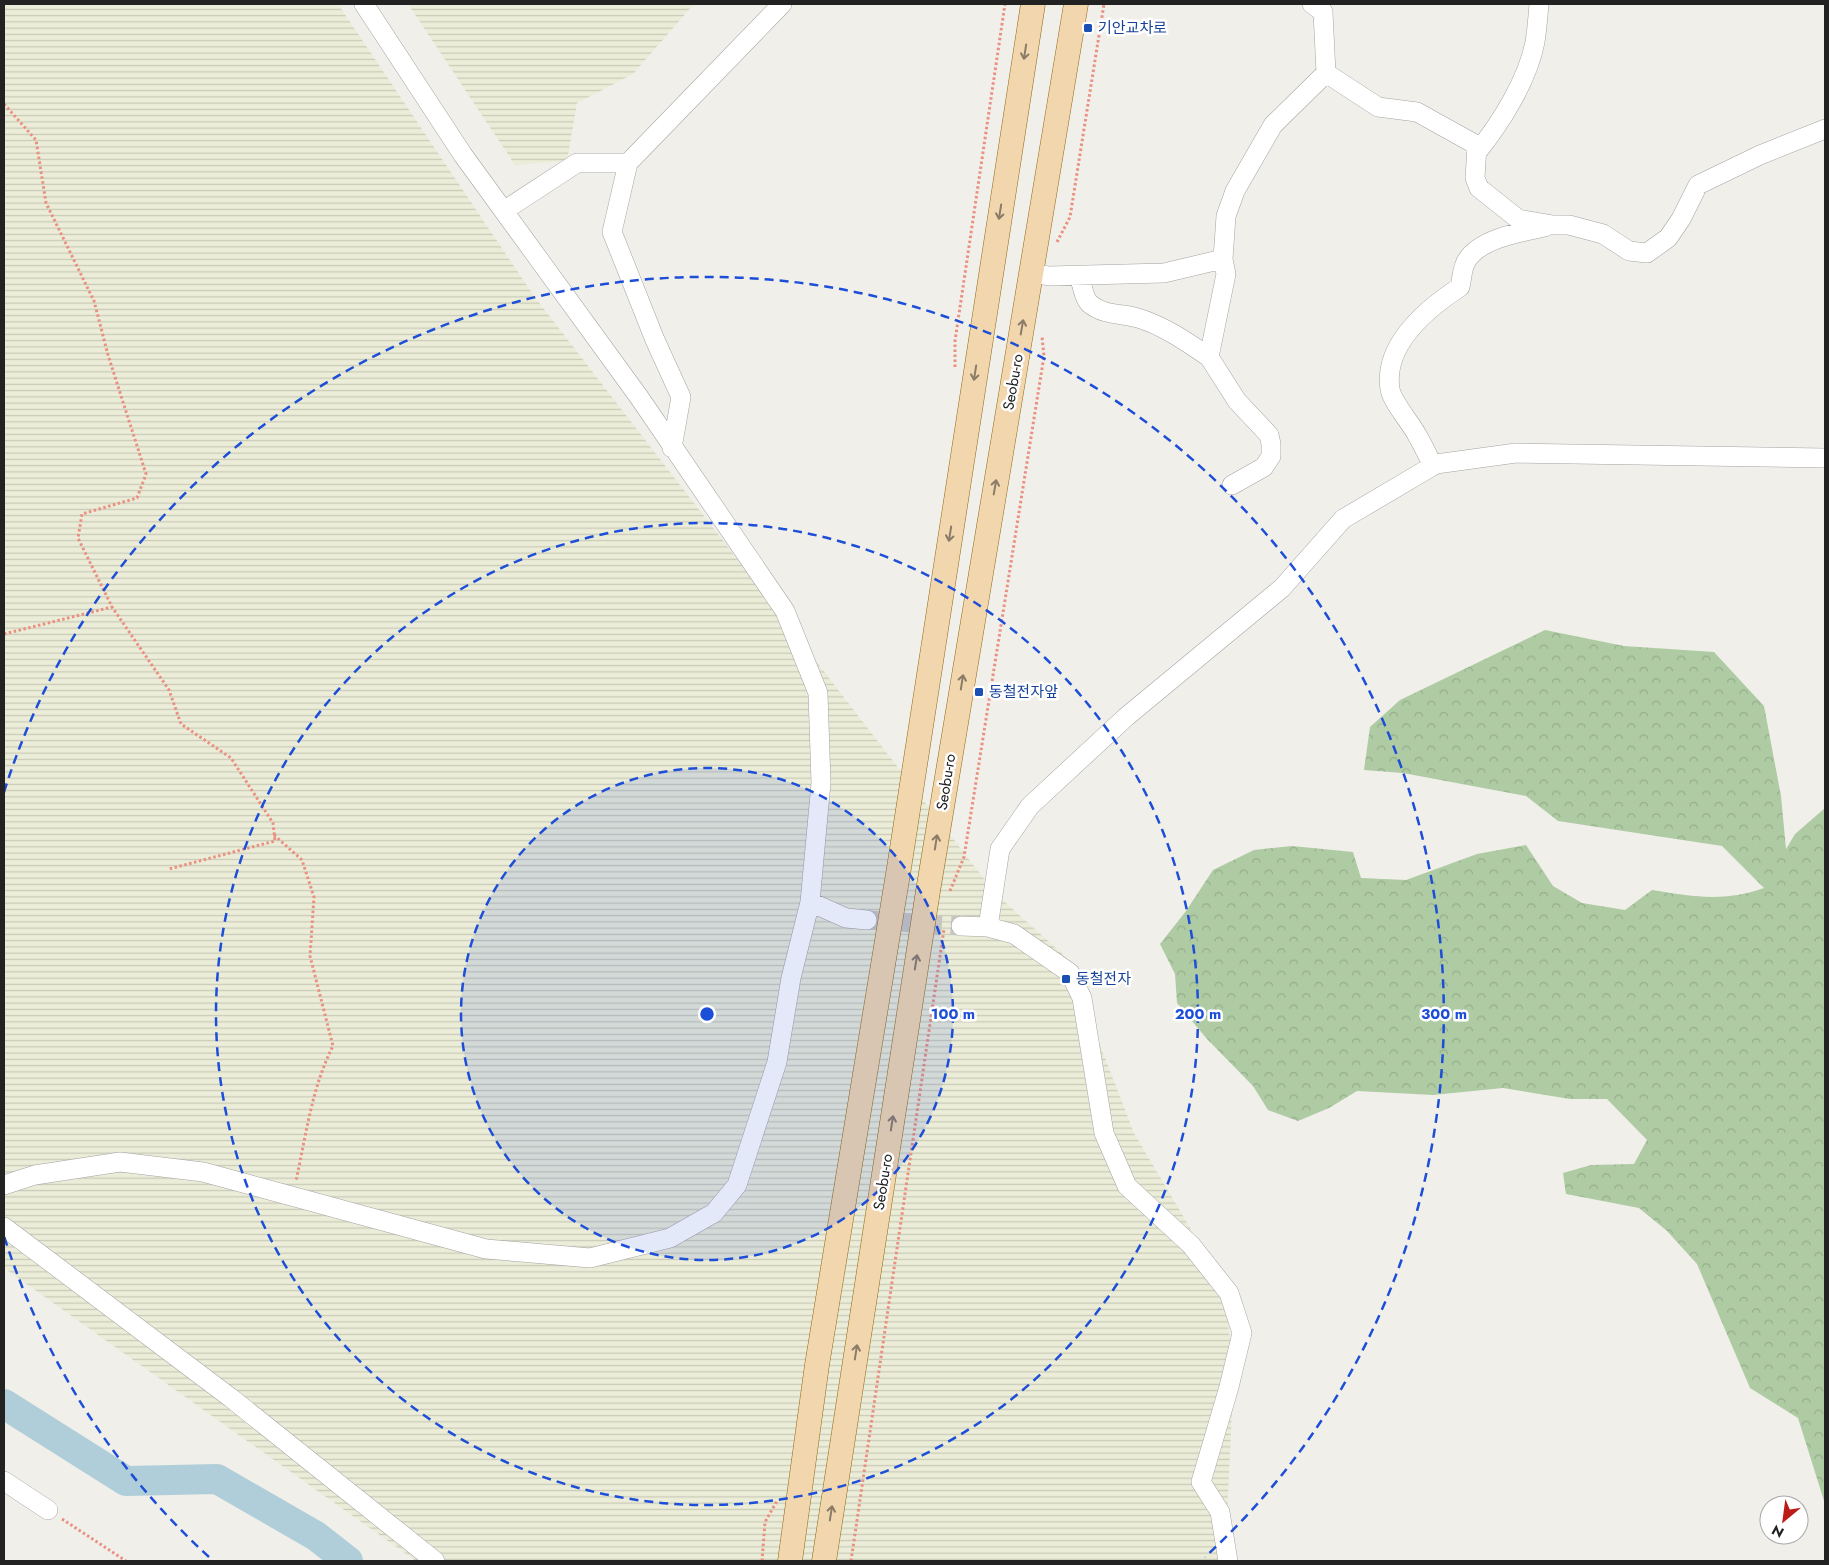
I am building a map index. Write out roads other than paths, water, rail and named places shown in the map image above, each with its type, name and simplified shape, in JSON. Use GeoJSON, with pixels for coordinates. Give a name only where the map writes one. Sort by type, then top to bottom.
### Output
{"type":"FeatureCollection","features":[{"type":"Feature","properties":{"kind":"main road"},"geometry":{"type":"LineString","coordinates":[[790,1561],[817,1365],[899,868],[1033,4]]}},
{"type":"Feature","properties":{"kind":"main road","name":"Seobu-ro"},"geometry":{"type":"LineString","coordinates":[[824,1561],[928,890],[1076,4]]}},
{"type":"Feature","properties":{"kind":"street"},"geometry":{"type":"LineString","coordinates":[[4,1185],[35,1175],[120,1162],[203,1172],[486,1249],[590,1258],[670,1238],[714,1213],[737,1186],[777,1062],[791,978],[810,902],[821,783],[818,693],[785,611],[639,397],[505,210],[463,155],[364,4]]}},
{"type":"Feature","properties":{"kind":"street"},"geometry":{"type":"LineString","coordinates":[[672,448],[682,397],[655,340],[612,232],[628,163],[782,4]]}},
{"type":"Feature","properties":{"kind":"street"},"geometry":{"type":"LineString","coordinates":[[1209,357],[1226,274],[1223,259],[1226,216],[1235,191],[1273,125],[1326,73],[1323,12],[1312,4]]}},
{"type":"Feature","properties":{"kind":"street"},"geometry":{"type":"LineString","coordinates":[[1478,152],[1498,125],[1521,80],[1535,44],[1538,4]]}},
{"type":"Feature","properties":{"kind":"street"},"geometry":{"type":"LineString","coordinates":[[1326,73],[1378,107],[1417,112],[1477,146],[1475,178],[1479,188],[1518,219],[1553,225],[1569,225],[1603,234],[1628,251],[1647,254],[1668,238],[1698,185],[1760,155],[1825,129]]}},
{"type":"Feature","properties":{"kind":"street"},"geometry":{"type":"LineString","coordinates":[[505,210],[577,163],[628,163]]}},
{"type":"Feature","properties":{"kind":"street"},"geometry":{"type":"LineString","coordinates":[[1433,466],[1417,435],[1390,391],[1390,375],[1396,351],[1411,328],[1437,302],[1460,287],[1466,261],[1482,246],[1524,232],[1553,225]]}},
{"type":"Feature","properties":{"kind":"street"},"geometry":{"type":"LineString","coordinates":[[1032,273],[1049,276],[1164,273],[1223,259]]}},
{"type":"Feature","properties":{"kind":"street"},"geometry":{"type":"LineString","coordinates":[[1079,276],[1088,303],[1096,308],[1107,313],[1138,318],[1179,337],[1209,357],[1237,402],[1269,435],[1271,456],[1264,467],[1232,486]]}},
{"type":"Feature","properties":{"kind":"street"},"geometry":{"type":"LineString","coordinates":[[988,927],[1000,850],[1030,806],[1126,717],[1282,588],[1342,519],[1433,466],[1516,453],[1825,458]]}},
{"type":"Feature","properties":{"kind":"street"},"geometry":{"type":"LineString","coordinates":[[810,902],[846,918],[867,920]]}},
{"type":"Feature","properties":{"kind":"street"},"geometry":{"type":"LineString","coordinates":[[953,923],[988,927],[1014,934],[1070,973],[1082,998],[1104,1133],[1127,1186],[1191,1245],[1229,1294],[1242,1333],[1229,1387],[1201,1482],[1220,1512],[1228,1561]]}},
{"type":"Feature","properties":{"kind":"street"},"geometry":{"type":"LineString","coordinates":[[4,1227],[231,1398],[435,1561]]}},
{"type":"Feature","properties":{"kind":"street"},"geometry":{"type":"LineString","coordinates":[[4,1481],[48,1510]]}},
{"type":"Feature","properties":{"kind":"waterway"},"geometry":{"type":"LineString","coordinates":[[4,1404],[126,1481],[217,1479],[316,1536],[348,1561]]}},
{"type":"Feature","properties":{"kind":"tunnel"},"geometry":{"type":"LineString","coordinates":[[867,920],[961,926]]}},
{"type":"Feature","properties":{"kind":"place","name":"기안교차로"},"geometry":{"type":"Point","coordinates":[1088,28]}},
{"type":"Feature","properties":{"kind":"place","name":"동철전자앞"},"geometry":{"type":"Point","coordinates":[979,692]}},
{"type":"Feature","properties":{"kind":"place","name":"동철전자"},"geometry":{"type":"Point","coordinates":[1066,979]}}]}
